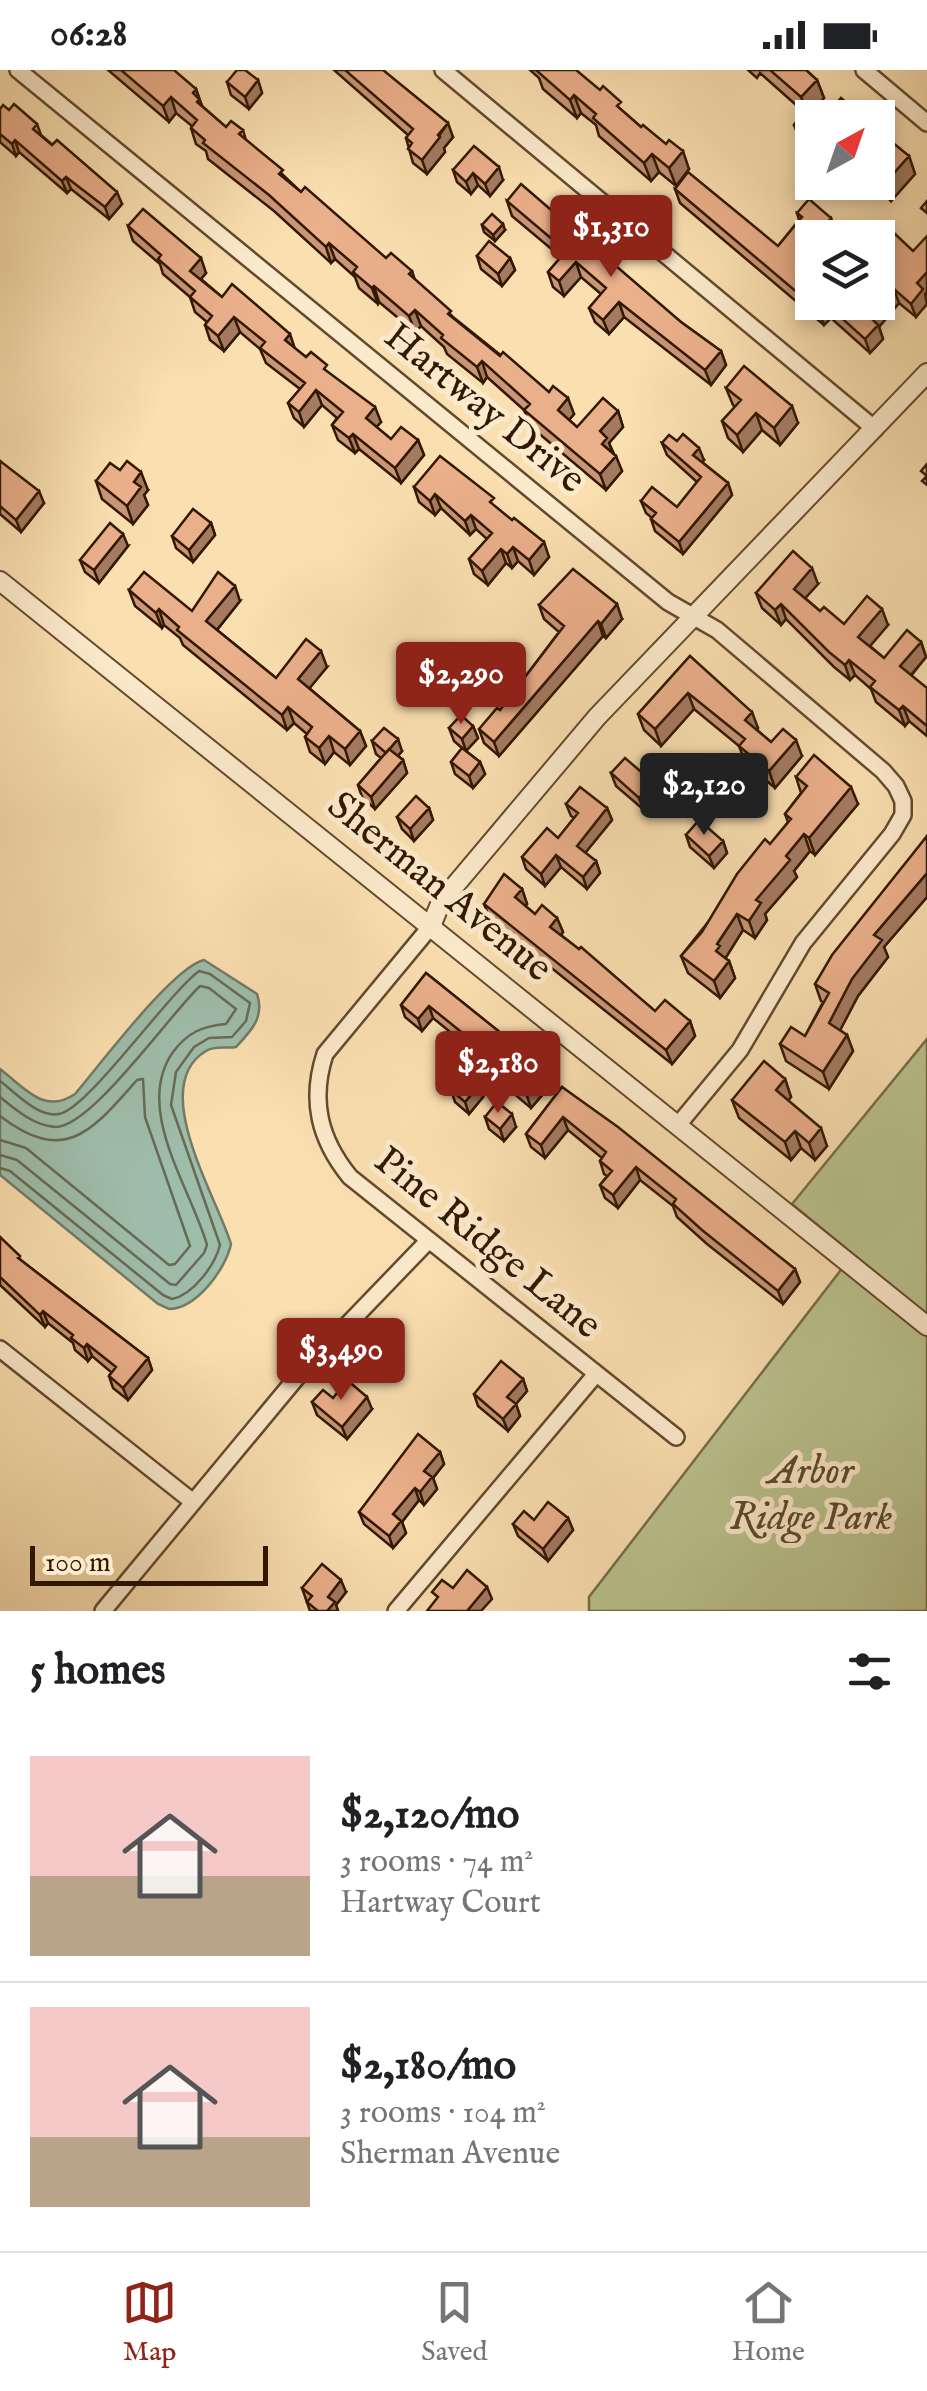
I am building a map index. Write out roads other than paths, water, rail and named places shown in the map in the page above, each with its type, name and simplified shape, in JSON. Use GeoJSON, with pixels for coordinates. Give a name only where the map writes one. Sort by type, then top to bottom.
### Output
{"type":"FeatureCollection","features":[{"type":"Feature","properties":{"kind":"street","name":"Hartway Drive"},"geometry":{"type":"LineString","coordinates":[[18,70],[653,590],[717,630],[896,786],[903,801],[903,815],[892,834],[820,920],[740,1050],[678,1125]]}},
{"type":"Feature","properties":{"kind":"street"},"geometry":{"type":"LineString","coordinates":[[443,70],[875,429]]}},
{"type":"Feature","properties":{"kind":"street"},"geometry":{"type":"LineString","coordinates":[[864,70],[927,123]]}},
{"type":"Feature","properties":{"kind":"street"},"geometry":{"type":"LineString","coordinates":[[430,926],[441,902],[573,746],[927,373]]}},
{"type":"Feature","properties":{"kind":"street","name":"Sherman Avenue"},"geometry":{"type":"LineString","coordinates":[[0,582],[927,1326]]}},
{"type":"Feature","properties":{"kind":"street","name":"Pine Ridge Lane"},"geometry":{"type":"LineString","coordinates":[[430,926],[325,1054],[318,1076],[316,1105],[328,1146],[350,1177],[676,1437]]}},
{"type":"Feature","properties":{"kind":"street"},"geometry":{"type":"LineString","coordinates":[[103,1611],[298,1376],[429,1240]]}},
{"type":"Feature","properties":{"kind":"street"},"geometry":{"type":"LineString","coordinates":[[0,1349],[193,1502]]}},
{"type":"Feature","properties":{"kind":"street"},"geometry":{"type":"LineString","coordinates":[[396,1611],[596,1374]]}},
{"type":"Feature","properties":{"kind":"water"},"geometry":{"type":"Polygon","coordinates":[[[204,960],[257,994],[259,1010],[251,1029],[236,1047],[210,1049],[190,1067],[183,1089],[191,1143],[231,1244],[223,1265],[208,1286],[189,1302],[169,1309],[0,1175],[0,1069],[35,1096],[54,1102],[64,1100],[75,1094],[174,980],[204,960]]]}},
{"type":"Feature","properties":{"kind":"park label","name":"Arbor Ridge Park"},"geometry":{"type":"Point","coordinates":[811,1495]}}]}
